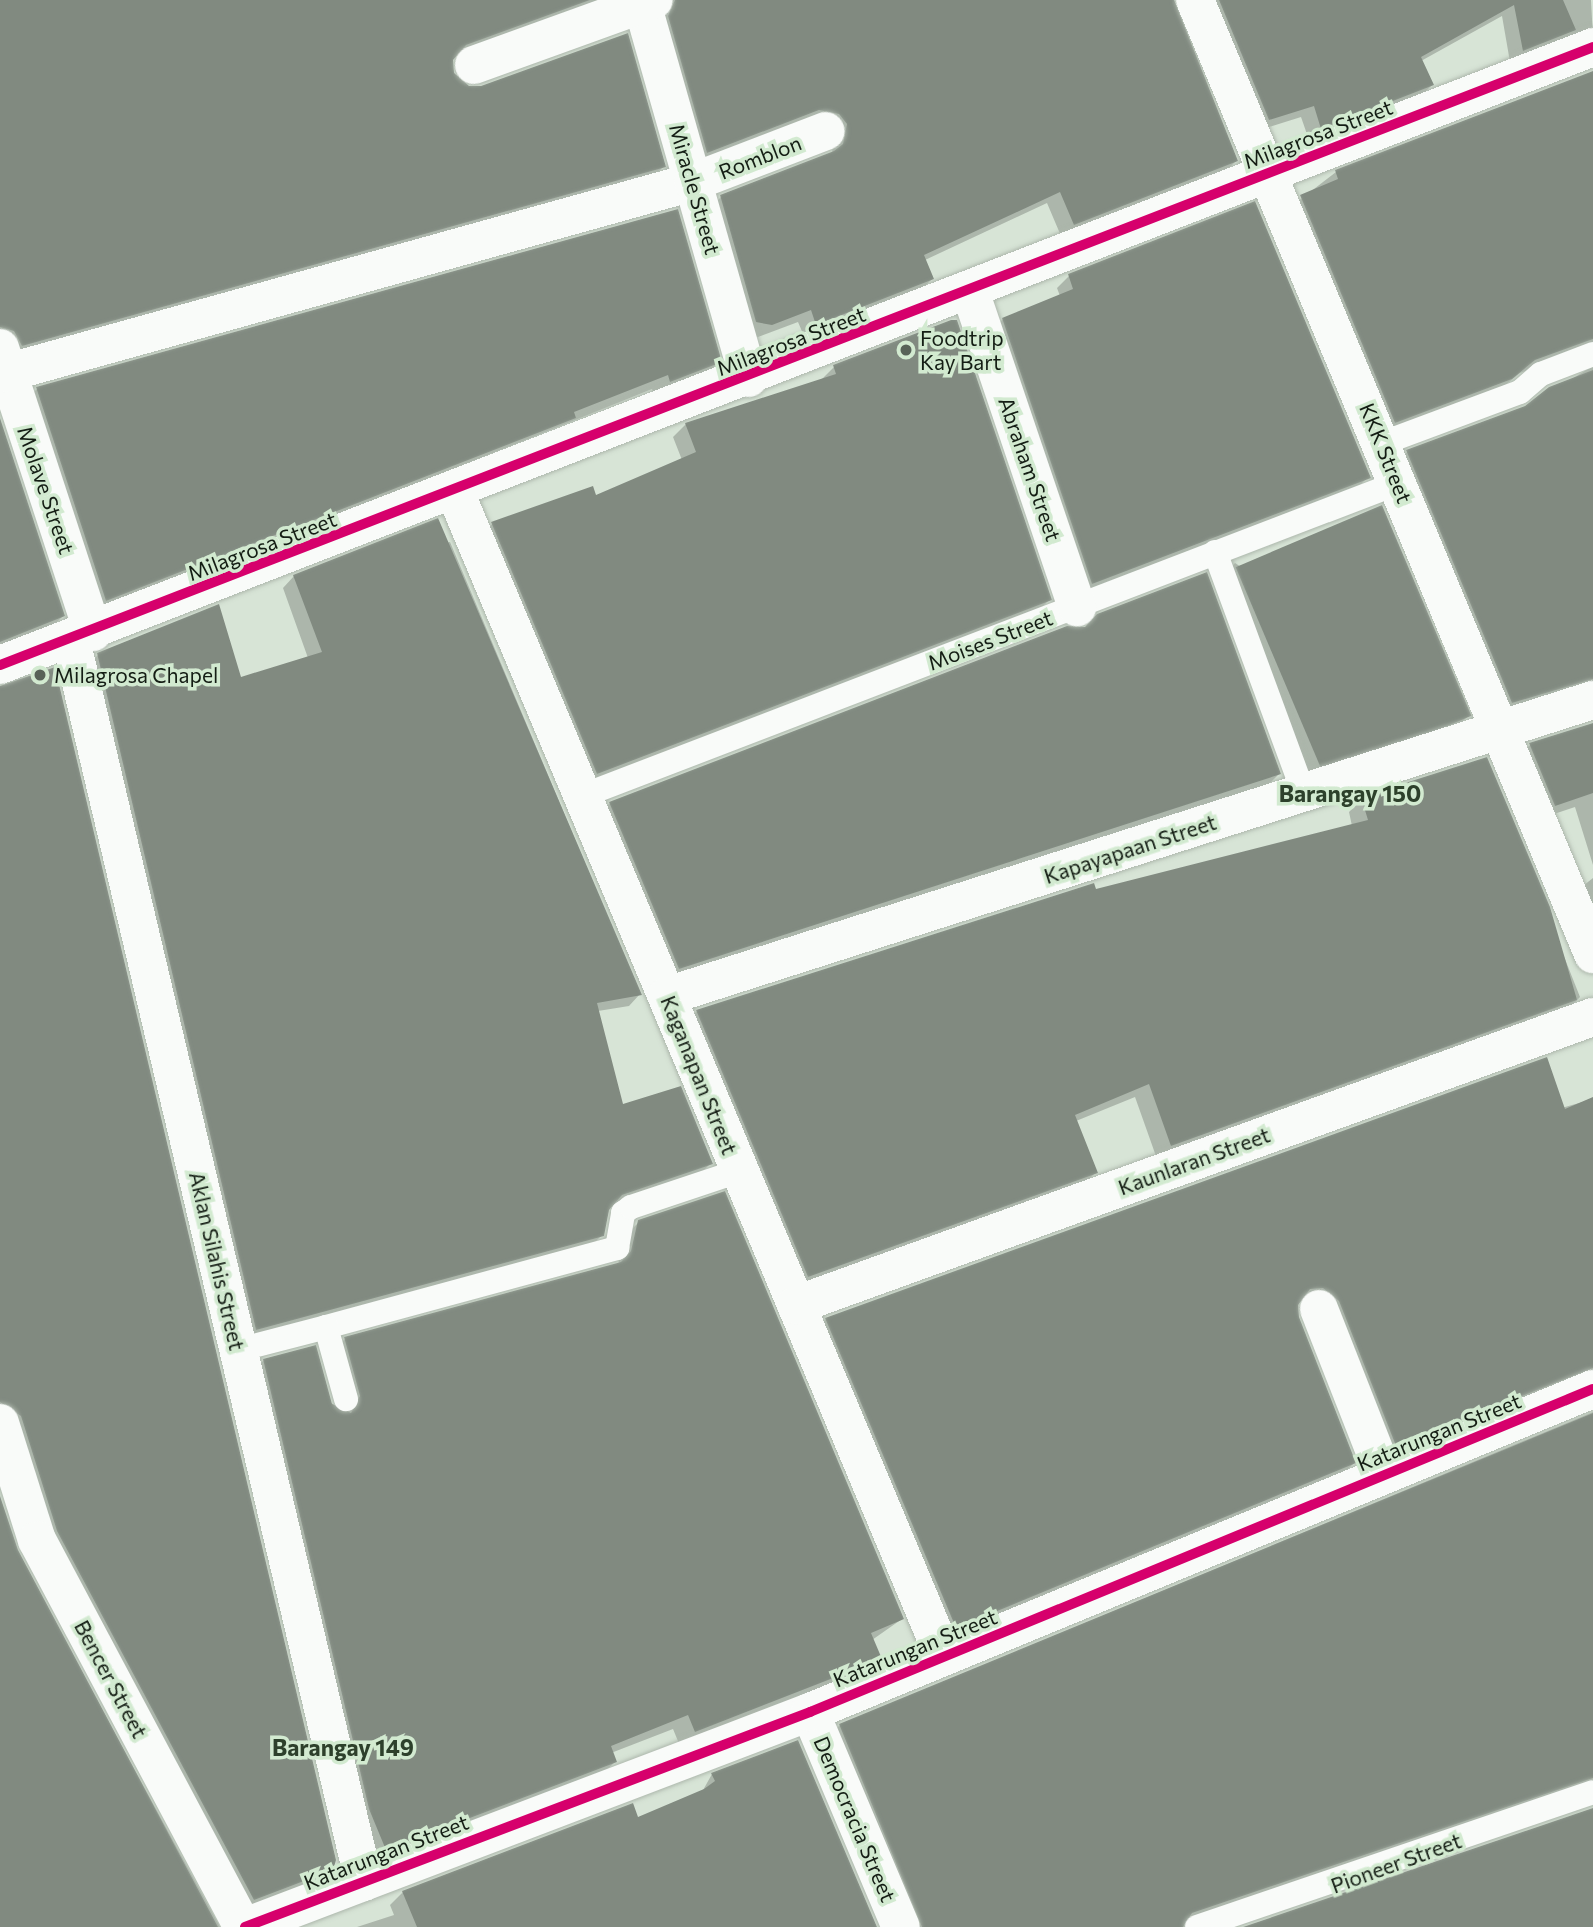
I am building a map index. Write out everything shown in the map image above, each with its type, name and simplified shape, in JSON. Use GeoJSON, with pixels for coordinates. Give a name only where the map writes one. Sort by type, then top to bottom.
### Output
{"type":"FeatureCollection","features":[{"type":"Feature","properties":{"kind":"street","name":"KKK Street"},"geometry":{"type":"LineString","coordinates":[[1195,0],[1383,443],[1593,954]]}},
{"type":"Feature","properties":{"kind":"street"},"geometry":{"type":"LineString","coordinates":[[474,65],[646,2]]}},
{"type":"Feature","properties":{"kind":"street","name":"Miracle Street"},"geometry":{"type":"LineString","coordinates":[[646,2],[693,182],[749,378]]}},
{"type":"Feature","properties":{"kind":"street","name":"Milagrosa Street"},"geometry":{"type":"LineString","coordinates":[[0,665],[82,636],[749,378],[1593,47]]}},
{"type":"Feature","properties":{"kind":"street","name":"Romblon"},"geometry":{"type":"LineString","coordinates":[[3,361],[693,182],[826,131]]}},
{"type":"Feature","properties":{"kind":"street","name":"Abraham Street"},"geometry":{"type":"LineString","coordinates":[[970,292],[1077,607]]}},
{"type":"Feature","properties":{"kind":"street","name":"Molave Street"},"geometry":{"type":"LineString","coordinates":[[3,361],[82,636]]}},
{"type":"Feature","properties":{"kind":"street","name":"Kaganapan Street"},"geometry":{"type":"LineString","coordinates":[[455,492],[944,1657]]}},
{"type":"Feature","properties":{"kind":"street","name":"Aklan Silahis Street"},"geometry":{"type":"LineString","coordinates":[[82,636],[238,1350],[363,1882]]}},
{"type":"Feature","properties":{"kind":"street","name":"Kapayapaan Street"},"geometry":{"type":"LineString","coordinates":[[667,996],[1502,732],[1593,700]]}},
{"type":"Feature","properties":{"kind":"street","name":"Kaunlaran Street"},"geometry":{"type":"LineString","coordinates":[[796,1304],[1593,1017]]}},
{"type":"Feature","properties":{"kind":"street"},"geometry":{"type":"LineString","coordinates":[[1319,1309],[1384,1475]]}},
{"type":"Feature","properties":{"kind":"street","name":"Katarungan Street"},"geometry":{"type":"LineString","coordinates":[[244,1927],[810,1712],[1593,1389]]}},
{"type":"Feature","properties":{"kind":"street","name":"Bencer Street"},"geometry":{"type":"LineString","coordinates":[[0,1423],[37,1541],[244,1927]]}},
{"type":"Feature","properties":{"kind":"street","name":"Democracia Street"},"geometry":{"type":"LineString","coordinates":[[810,1712],[901,1927]]}},
{"type":"Feature","properties":{"kind":"lane"},"geometry":{"type":"LineString","coordinates":[[1383,443],[1520,391],[1541,374],[1593,354]]}},
{"type":"Feature","properties":{"kind":"lane","name":"Moises Street"},"geometry":{"type":"LineString","coordinates":[[582,796],[1398,483]]}},
{"type":"Feature","properties":{"kind":"lane"},"geometry":{"type":"LineString","coordinates":[[1214,552],[1304,794]]}},
{"type":"Feature","properties":{"kind":"lane"},"geometry":{"type":"LineString","coordinates":[[238,1350],[617,1248],[623,1213],[739,1171]]}},
{"type":"Feature","properties":{"kind":"lane"},"geometry":{"type":"LineString","coordinates":[[326,1327],[346,1399]]}},
{"type":"Feature","properties":{"kind":"lane","name":"Pioneer Street"},"geometry":{"type":"LineString","coordinates":[[1196,1927],[1593,1792]]}},
{"type":"Feature","properties":{"kind":"building"},"geometry":{"type":"Polygon","coordinates":[[[0,0],[590,0],[466,45],[453,60],[454,73],[469,86],[481,86],[628,33],[666,167],[22,346],[14,331],[0,327],[0,0]]]}},
{"type":"Feature","properties":{"kind":"building"},"geometry":{"type":"Polygon","coordinates":[[[675,0],[1174,0],[1238,161],[1074,225],[1060,192],[924,255],[934,279],[816,325],[811,310],[772,325],[756,322],[720,195],[834,151],[843,144],[847,124],[839,114],[819,110],[707,153],[668,16],[675,0]]]}},
{"type":"Feature","properties":{"kind":"building"},"geometry":{"type":"Polygon","coordinates":[[[1219,0],[1563,0],[1576,30],[1523,51],[1514,5],[1421,57],[1434,85],[1321,129],[1314,106],[1269,120],[1219,0]]]}},
{"type":"Feature","properties":{"kind":"building"},"geometry":{"type":"Polygon","coordinates":[[[1593,71],[1593,339],[1535,360],[1512,379],[1395,423],[1300,195],[1338,179],[1335,170],[1593,71]]]}},
{"type":"Feature","properties":{"kind":"building"},"geometry":{"type":"Polygon","coordinates":[[[1255,201],[1371,478],[1092,584],[1002,318],[1073,289],[1068,274],[1255,201]]]}},
{"type":"Feature","properties":{"kind":"building"},"geometry":{"type":"Polygon","coordinates":[[[678,209],[722,362],[670,382],[668,375],[574,412],[576,418],[106,601],[36,387],[678,209]]]}},
{"type":"Feature","properties":{"kind":"building"},"geometry":{"type":"Polygon","coordinates":[[[957,320],[1052,600],[597,774],[491,522],[593,486],[596,495],[696,452],[685,423],[836,374],[833,365],[957,320]]]}},
{"type":"Feature","properties":{"kind":"building"},"geometry":{"type":"Polygon","coordinates":[[[1593,370],[1593,679],[1512,703],[1406,450],[1525,406],[1549,387],[1593,370]]]}},
{"type":"Feature","properties":{"kind":"building"},"geometry":{"type":"Polygon","coordinates":[[[0,418],[65,616],[0,642],[0,418]]]}},
{"type":"Feature","properties":{"kind":"building"},"geometry":{"type":"Polygon","coordinates":[[[1382,505],[1471,716],[1325,778],[1236,567],[1382,505]]]}},
{"type":"Feature","properties":{"kind":"building"},"geometry":{"type":"Polygon","coordinates":[[[438,518],[642,995],[597,1003],[623,1104],[681,1086],[713,1164],[622,1195],[609,1210],[604,1236],[256,1330],[97,653],[219,604],[241,677],[322,652],[293,575],[438,518]]]}},
{"type":"Feature","properties":{"kind":"building"},"geometry":{"type":"Polygon","coordinates":[[[1207,572],[1281,774],[679,969],[609,802],[1067,626],[1085,627],[1097,614],[1207,572]]]}},
{"type":"Feature","properties":{"kind":"building"},"geometry":{"type":"Polygon","coordinates":[[[55,667],[336,1860],[333,1870],[254,1900],[57,1531],[21,1416],[0,1402],[0,686],[55,667]]]}},
{"type":"Feature","properties":{"kind":"building"},"geometry":{"type":"Polygon","coordinates":[[[1593,723],[1593,793],[1555,806],[1529,743],[1593,723]]]}},
{"type":"Feature","properties":{"kind":"building"},"geometry":{"type":"Polygon","coordinates":[[[1487,757],[1550,907],[1577,1000],[1171,1146],[1149,1084],[1075,1115],[1098,1173],[808,1277],[696,1010],[1094,883],[1096,889],[1368,820],[1361,797],[1487,757]]]}},
{"type":"Feature","properties":{"kind":"building"},"geometry":{"type":"Polygon","coordinates":[[[1547,1057],[1565,1109],[1593,1097],[1593,1368],[1396,1446],[1339,1301],[1323,1288],[1310,1289],[1298,1305],[1299,1317],[1356,1463],[956,1628],[825,1318],[1547,1057]]]}},
{"type":"Feature","properties":{"kind":"building"},"geometry":{"type":"Polygon","coordinates":[[[725,1191],[904,1619],[871,1633],[882,1659],[695,1732],[688,1715],[611,1746],[617,1762],[386,1850],[369,1809],[263,1359],[316,1345],[332,1404],[351,1413],[360,1396],[344,1337],[621,1262],[631,1251],[638,1220],[725,1191]]]}},
{"type":"Feature","properties":{"kind":"building"},"geometry":{"type":"Polygon","coordinates":[[[1593,1413],[1593,1778],[1192,1913],[1183,1927],[922,1927],[839,1724],[1593,1413]]]}},
{"type":"Feature","properties":{"kind":"building"},"geometry":{"type":"Polygon","coordinates":[[[0,1496],[18,1550],[218,1927],[0,1927],[0,1496]]]}},
{"type":"Feature","properties":{"kind":"building"},"geometry":{"type":"Polygon","coordinates":[[[798,1740],[877,1927],[417,1927],[402,1891],[633,1803],[638,1817],[704,1789],[715,1781],[711,1773],[798,1740]]]}},
{"type":"Feature","properties":{"kind":"building"},"geometry":{"type":"Polygon","coordinates":[[[1593,1808],[1593,1927],[1243,1927],[1593,1808]]]}},
{"type":"Feature","properties":{"kind":"cycle path"},"geometry":{"type":"LineString","coordinates":[[0,665],[1593,47]]}},
{"type":"Feature","properties":{"kind":"cycle path"},"geometry":{"type":"LineString","coordinates":[[245,1927],[810,1712],[1593,1389]]}},
{"type":"Feature","properties":{"kind":"place","name":"Foodtrip Kay Bart"},"geometry":{"type":"Point","coordinates":[906,350]}},
{"type":"Feature","properties":{"kind":"place","name":"Milagrosa Chapel"},"geometry":{"type":"Point","coordinates":[40,675]}},
{"type":"Feature","properties":{"kind":"district","name":"Barangay 150"},"geometry":{"type":"Point","coordinates":[1350,793]}},
{"type":"Feature","properties":{"kind":"district","name":"Barangay 149"},"geometry":{"type":"Point","coordinates":[343,1747]}}]}
